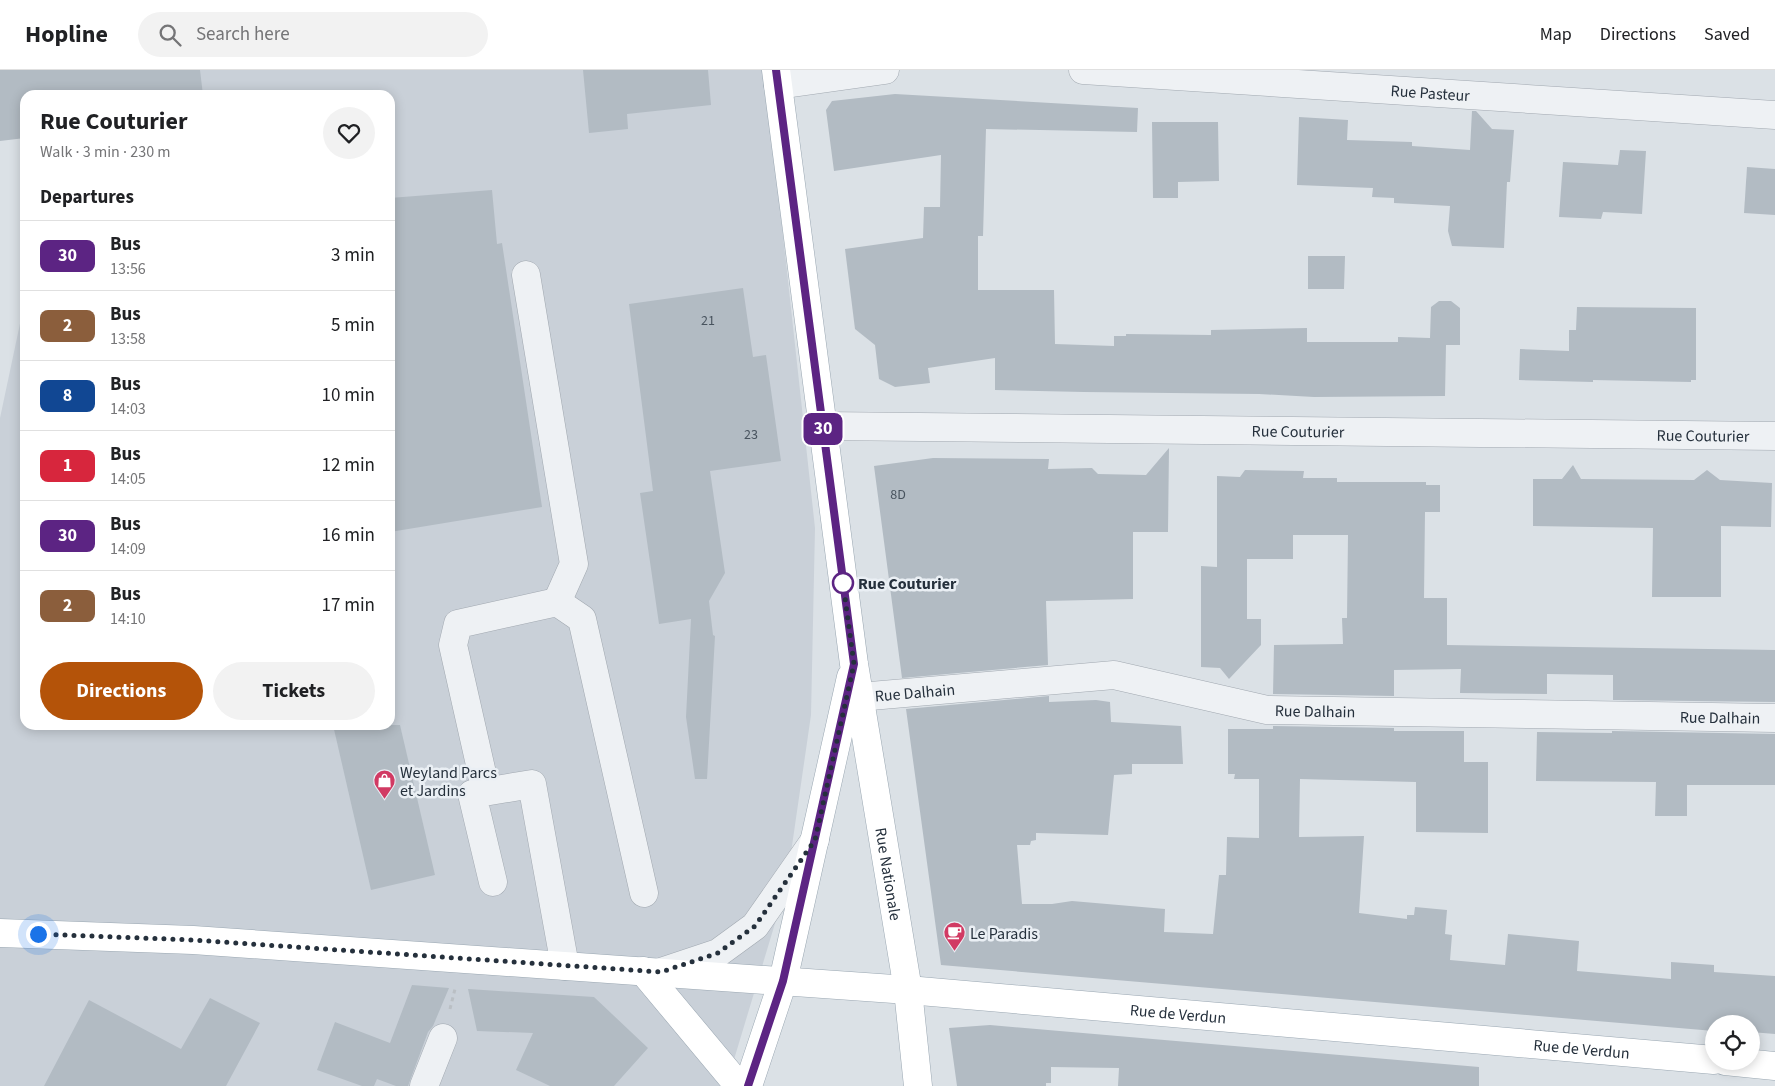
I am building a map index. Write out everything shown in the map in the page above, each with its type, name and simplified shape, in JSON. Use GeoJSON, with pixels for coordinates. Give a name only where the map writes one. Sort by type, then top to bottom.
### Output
{"type":"FeatureCollection","features":[{"type":"Feature","properties":{"kind":"main road","name":"Rue Nationale"},"geometry":{"type":"LineString","coordinates":[[777,77],[854,664],[908,990],[918,1086]]}},
{"type":"Feature","properties":{"kind":"main road","name":"Rue Nationale"},"geometry":{"type":"LineString","coordinates":[[748,1086],[783,981],[854,664]]}},
{"type":"Feature","properties":{"kind":"main road","name":"Rue de Verdun"},"geometry":{"type":"LineString","coordinates":[[0,933],[193,940],[908,990],[1705,1059]]}},
{"type":"Feature","properties":{"kind":"main road"},"geometry":{"type":"LineString","coordinates":[[652,972],[739,1086]]}},
{"type":"Feature","properties":{"kind":"main road"},"geometry":{"type":"LineString","coordinates":[[1760,1064],[1775,1066]]}},
{"type":"Feature","properties":{"kind":"street"},"geometry":{"type":"LineString","coordinates":[[777,77],[885,70]]}},
{"type":"Feature","properties":{"kind":"street","name":"Rue Pasteur"},"geometry":{"type":"LineString","coordinates":[[1083,70],[1775,115]]}},
{"type":"Feature","properties":{"kind":"street"},"geometry":{"type":"LineString","coordinates":[[526,275],[574,564],[557,602]]}},
{"type":"Feature","properties":{"kind":"street","name":"Rue Couturier"},"geometry":{"type":"LineString","coordinates":[[822,426],[1775,436]]}},
{"type":"Feature","properties":{"kind":"street"},"geometry":{"type":"LineString","coordinates":[[486,791],[453,644],[458,624],[557,602],[582,619],[644,893]]}},
{"type":"Feature","properties":{"kind":"street","name":"Rue Dalhain"},"geometry":{"type":"LineString","coordinates":[[860,697],[1114,674],[1266,710],[1775,718]]}},
{"type":"Feature","properties":{"kind":"street"},"geometry":{"type":"LineString","coordinates":[[493,882],[472,794],[532,784],[565,966]]}},
{"type":"Feature","properties":{"kind":"street"},"geometry":{"type":"LineString","coordinates":[[652,972],[718,953],[755,926],[815,840]]}},
{"type":"Feature","properties":{"kind":"street"},"geometry":{"type":"LineString","coordinates":[[424,1086],[443,1038]]}},
{"type":"Feature","properties":{"kind":"path"},"geometry":{"type":"LineString","coordinates":[[443,1038],[462,959]]}},
{"type":"Feature","properties":{"kind":"shaded area"},"geometry":{"type":"Polygon","coordinates":[[[12,70],[765,70],[815,528],[811,715],[786,887],[726,1086],[0,1086],[0,418],[20,324],[20,730],[395,730],[395,90],[20,90],[20,120],[12,70]]]}},
{"type":"Feature","properties":{"kind":"building"},"geometry":{"type":"Polygon","coordinates":[[[0,70],[200,70],[202,90],[20,90],[20,139],[0,141],[0,70]]]}},
{"type":"Feature","properties":{"kind":"building"},"geometry":{"type":"Polygon","coordinates":[[[583,70],[708,70],[711,105],[627,114],[628,129],[589,133],[583,70]]]}},
{"type":"Feature","properties":{"kind":"building"},"geometry":{"type":"Polygon","coordinates":[[[895,94],[1138,108],[1137,132],[986,129],[983,236],[978,236],[978,290],[1054,290],[1055,344],[1114,346],[1114,336],[1126,336],[1126,334],[1211,335],[1211,330],[1307,328],[1307,342],[1398,342],[1398,337],[1430,338],[1431,307],[1439,301],[1451,301],[1460,308],[1460,345],[1446,345],[1445,396],[1314,397],[1259,394],[995,390],[995,358],[928,368],[930,383],[895,387],[879,379],[875,345],[855,329],[845,249],[923,238],[924,207],[940,207],[941,155],[834,171],[826,110],[832,101],[895,94]]]}},
{"type":"Feature","properties":{"kind":"building"},"geometry":{"type":"Polygon","coordinates":[[[1472,111],[1476,111],[1492,129],[1514,130],[1510,182],[1507,182],[1504,248],[1452,246],[1448,231],[1450,206],[1394,203],[1394,198],[1372,197],[1373,188],[1297,185],[1299,117],[1348,120],[1347,140],[1412,142],[1412,146],[1470,150],[1472,111]]]}},
{"type":"Feature","properties":{"kind":"building"},"geometry":{"type":"Polygon","coordinates":[[[1152,122],[1218,122],[1219,181],[1178,182],[1178,198],[1153,198],[1152,122]]]}},
{"type":"Feature","properties":{"kind":"building"},"geometry":{"type":"Polygon","coordinates":[[[1620,150],[1646,151],[1642,214],[1603,212],[1601,219],[1559,217],[1563,162],[1618,165],[1620,150]]]}},
{"type":"Feature","properties":{"kind":"building"},"geometry":{"type":"Polygon","coordinates":[[[1747,167],[1775,169],[1775,215],[1744,213],[1747,167]]]}},
{"type":"Feature","properties":{"kind":"building"},"geometry":{"type":"Polygon","coordinates":[[[492,190],[497,244],[502,243],[542,507],[395,531],[395,198],[492,190]]]}},
{"type":"Feature","properties":{"kind":"building"},"geometry":{"type":"Polygon","coordinates":[[[1308,256],[1345,256],[1344,289],[1308,289],[1308,256]]]}},
{"type":"Feature","properties":{"kind":"building"},"geometry":{"type":"Polygon","coordinates":[[[743,288],[753,357],[766,355],[781,461],[710,471],[725,573],[709,601],[713,635],[715,636],[707,779],[695,779],[686,717],[691,619],[659,624],[640,493],[653,491],[629,304],[743,288]]]}},
{"type":"Feature","properties":{"kind":"building"},"geometry":{"type":"Polygon","coordinates":[[[1577,307],[1696,308],[1696,380],[1691,380],[1691,382],[1593,380],[1593,382],[1519,380],[1520,349],[1569,351],[1569,330],[1576,330],[1577,307]]]}},
{"type":"Feature","properties":{"kind":"building"},"geometry":{"type":"Polygon","coordinates":[[[1169,448],[1168,532],[1133,532],[1133,599],[1046,601],[1048,665],[902,678],[874,466],[933,458],[1049,459],[1048,469],[1092,468],[1098,474],[1146,475],[1169,448]]]}},
{"type":"Feature","properties":{"kind":"building"},"geometry":{"type":"Polygon","coordinates":[[[1573,465],[1581,479],[1694,480],[1707,470],[1720,480],[1772,483],[1771,527],[1721,526],[1721,597],[1652,597],[1653,528],[1533,526],[1533,479],[1562,479],[1573,465]]]}},
{"type":"Feature","properties":{"kind":"building"},"geometry":{"type":"Polygon","coordinates":[[[1245,470],[1304,471],[1303,478],[1337,478],[1337,482],[1426,482],[1426,485],[1440,485],[1440,512],[1425,512],[1424,598],[1447,598],[1447,645],[1775,650],[1775,702],[1613,700],[1613,675],[1547,674],[1547,694],[1460,693],[1461,669],[1394,670],[1394,696],[1273,694],[1274,645],[1343,644],[1342,618],[1347,618],[1348,535],[1293,535],[1293,559],[1247,559],[1247,619],[1261,619],[1261,645],[1229,679],[1220,668],[1201,667],[1201,566],[1217,567],[1217,476],[1240,477],[1245,470]]]}},
{"type":"Feature","properties":{"kind":"building"},"geometry":{"type":"Polygon","coordinates":[[[1049,696],[1049,702],[1096,700],[1110,702],[1111,722],[1181,726],[1183,764],[1132,764],[1132,774],[1114,775],[1108,835],[1036,833],[1036,840],[1031,841],[1030,845],[1017,845],[1022,904],[1052,904],[1072,901],[1165,909],[1164,932],[1213,934],[1219,875],[1226,875],[1227,837],[1259,838],[1259,779],[1234,779],[1235,774],[1228,774],[1228,729],[1273,729],[1273,726],[1394,728],[1394,731],[1464,731],[1464,762],[1488,762],[1488,833],[1416,832],[1416,782],[1300,779],[1299,837],[1364,836],[1359,913],[1407,919],[1407,915],[1414,915],[1415,907],[1447,910],[1445,934],[1452,935],[1450,960],[1505,965],[1508,934],[1579,941],[1577,971],[1671,979],[1671,962],[1714,965],[1714,972],[1775,976],[1775,1034],[1760,1033],[1760,1015],[1705,1015],[1705,1030],[941,965],[906,709],[1049,696]]]}},
{"type":"Feature","properties":{"kind":"building","name":"Weyland Parcs et Jardins"},"geometry":{"type":"Polygon","coordinates":[[[395,725],[400,725],[435,875],[371,890],[334,730],[395,730],[395,725]]]}},
{"type":"Feature","properties":{"kind":"building"},"geometry":{"type":"Polygon","coordinates":[[[1612,731],[1775,734],[1775,785],[1687,785],[1687,816],[1655,816],[1656,782],[1536,781],[1537,732],[1612,733],[1612,731]]]}},
{"type":"Feature","properties":{"kind":"building"},"geometry":{"type":"Polygon","coordinates":[[[412,985],[449,988],[433,1026],[428,1032],[408,1086],[396,1086],[377,1079],[374,1086],[362,1086],[317,1070],[335,1022],[390,1043],[412,985]]]}},
{"type":"Feature","properties":{"kind":"building"},"geometry":{"type":"Polygon","coordinates":[[[468,989],[594,997],[648,1048],[614,1086],[550,1086],[516,1070],[533,1033],[477,1031],[468,989]]]}},
{"type":"Feature","properties":{"kind":"building"},"geometry":{"type":"Polygon","coordinates":[[[210,998],[260,1023],[226,1086],[44,1086],[89,1000],[181,1049],[210,998]]]}},
{"type":"Feature","properties":{"kind":"building"},"geometry":{"type":"Polygon","coordinates":[[[990,1025],[1479,1067],[1479,1086],[1118,1086],[1119,1068],[1051,1067],[1051,1083],[1046,1083],[1046,1086],[957,1086],[949,1028],[990,1025]]]}},
{"type":"Feature","properties":{"kind":"bus line","name":"30"},"geometry":{"type":"LineString","coordinates":[[748,1086],[783,981],[854,664],[776,70]]}},
{"type":"Feature","properties":{"kind":"place","name":"Rue Couturier"},"geometry":{"type":"Point","coordinates":[843,583]}},
{"type":"Feature","properties":{"kind":"place","name":"Weyland Parcs et Jardins"},"geometry":{"type":"Point","coordinates":[384,800]}},
{"type":"Feature","properties":{"kind":"place","name":"Le Paradis"},"geometry":{"type":"Point","coordinates":[954,952]}},
{"type":"Feature","properties":{"kind":"route"},"geometry":{"type":"LineString","coordinates":[[38,934],[193,940],[661,972],[718,953],[755,926],[815,840],[854,664],[843,583]]}}]}
